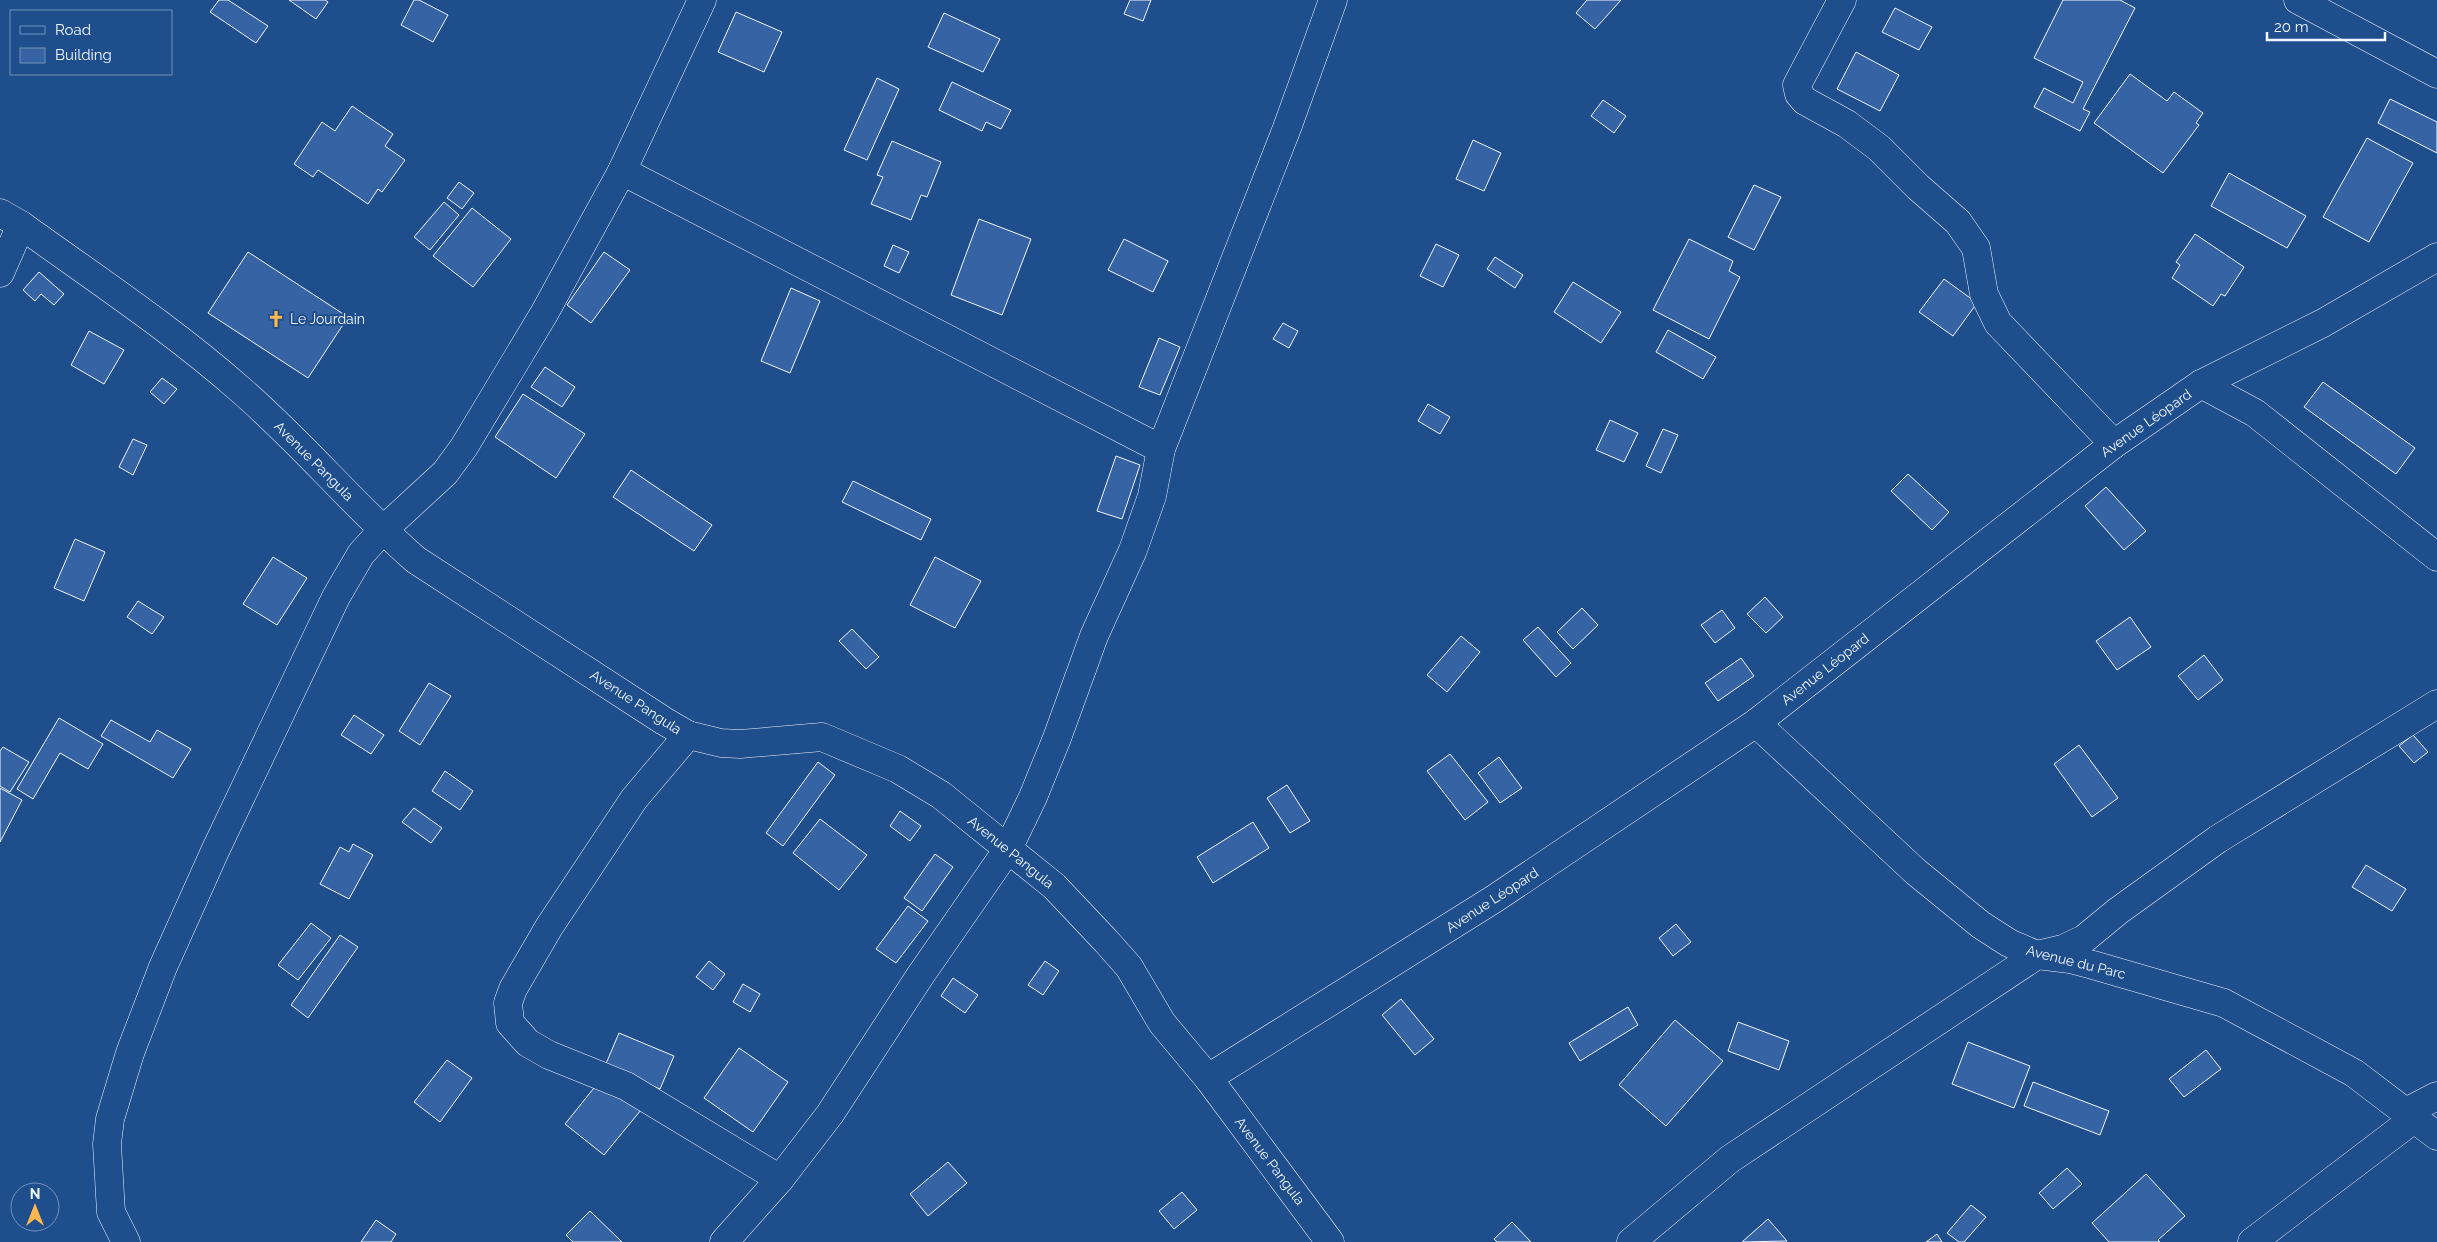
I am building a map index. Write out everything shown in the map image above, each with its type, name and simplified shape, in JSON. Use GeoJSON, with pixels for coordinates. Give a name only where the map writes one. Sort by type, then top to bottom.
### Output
{"type":"FeatureCollection","features":[{"type":"Feature","properties":{"kind":"street"},"geometry":{"type":"LineString","coordinates":[[724,1242],[780,1179],[830,1114],[920,976],[1008,849],[1033,797],[1057,738],[1094,636],[1133,550],[1152,496],[1161,449],[1287,128],[1333,0]]}},
{"type":"Feature","properties":{"kind":"street"},"geometry":{"type":"LineString","coordinates":[[1842,0],[1797,85],[1799,94],[1805,102],[1847,124],[1879,148],[1918,188],[1958,222],[1976,248],[1984,294],[1998,323],[2114,444]]}},
{"type":"Feature","properties":{"kind":"street"},"geometry":{"type":"LineString","coordinates":[[2298,0],[2437,74]]}},
{"type":"Feature","properties":{"kind":"street"},"geometry":{"type":"LineString","coordinates":[[126,1242],[111,1212],[107,1144],[110,1119],[130,1053],[175,940],[310,649],[361,554],[382,531],[445,473],[464,447],[546,312],[622,171],[695,2]]}},
{"type":"Feature","properties":{"kind":"street"},"geometry":{"type":"LineString","coordinates":[[622,171],[1161,449]]}},
{"type":"Feature","properties":{"kind":"street"},"geometry":{"type":"LineString","coordinates":[[0,273],[10,219]]}},
{"type":"Feature","properties":{"kind":"street","name":"Avenue Pangula"},"geometry":{"type":"LineString","coordinates":[[10,219],[181,340],[243,391],[312,456],[382,531],[416,560],[688,735],[721,743],[740,744],[804,737],[822,737],[898,769],[941,795],[1054,886],[1129,967],[1162,1023],[1208,1078],[1330,1242]]}},
{"type":"Feature","properties":{"kind":"street","name":"Avenue Léopard"},"geometry":{"type":"LineString","coordinates":[[1208,1078],[1494,899],[1756,723],[2114,444],[2201,384],[2323,323],[2437,257]]}},
{"type":"Feature","properties":{"kind":"street"},"geometry":{"type":"LineString","coordinates":[[2201,384],[2255,413],[2437,557]]}},
{"type":"Feature","properties":{"kind":"street"},"geometry":{"type":"LineString","coordinates":[[1631,1242],[1730,1159],[2037,955],[2084,940],[2118,911],[2218,839],[2437,704]]}},
{"type":"Feature","properties":{"kind":"street","name":"Avenue du Parc"},"geometry":{"type":"LineString","coordinates":[[1756,723],[1951,903],[2009,943],[2037,955],[2086,963],[2224,1003],[2354,1073],[2437,1136]]}},
{"type":"Feature","properties":{"kind":"street"},"geometry":{"type":"LineString","coordinates":[[688,735],[634,798],[549,927],[513,989],[508,1004],[510,1023],[528,1043],[549,1055],[626,1086],[780,1179]]}},
{"type":"Feature","properties":{"kind":"street"},"geometry":{"type":"LineString","coordinates":[[2252,1242],[2437,1096]]}},
{"type":"Feature","properties":{"kind":"building"},"geometry":{"type":"Polygon","coordinates":[[[219,0],[228,0],[268,26],[256,43],[210,12],[219,0]]]}},
{"type":"Feature","properties":{"kind":"building"},"geometry":{"type":"Polygon","coordinates":[[[289,0],[325,0],[328,2],[316,19],[289,0]]]}},
{"type":"Feature","properties":{"kind":"building"},"geometry":{"type":"Polygon","coordinates":[[[414,0],[419,0],[448,15],[433,42],[401,25],[414,0]]]}},
{"type":"Feature","properties":{"kind":"building"},"geometry":{"type":"Polygon","coordinates":[[[1130,0],[1151,0],[1143,21],[1124,14],[1130,0]]]}},
{"type":"Feature","properties":{"kind":"building"},"geometry":{"type":"Polygon","coordinates":[[[1587,0],[1621,0],[1595,29],[1576,13],[1587,0]]]}},
{"type":"Feature","properties":{"kind":"building"},"geometry":{"type":"Polygon","coordinates":[[[2063,0],[2120,0],[2135,8],[2083,109],[2090,112],[2080,131],[2034,107],[2044,88],[2073,103],[2083,82],[2034,58],[2063,0]]]}},
{"type":"Feature","properties":{"kind":"building"},"geometry":{"type":"Polygon","coordinates":[[[1895,8],[1932,27],[1919,50],[1882,32],[1895,8]]]}},
{"type":"Feature","properties":{"kind":"building"},"geometry":{"type":"Polygon","coordinates":[[[736,12],[782,32],[764,72],[718,52],[736,12]]]}},
{"type":"Feature","properties":{"kind":"building"},"geometry":{"type":"Polygon","coordinates":[[[944,13],[1000,39],[983,72],[928,47],[944,13]]]}},
{"type":"Feature","properties":{"kind":"building"},"geometry":{"type":"Polygon","coordinates":[[[1856,52],[1899,75],[1880,111],[1837,89],[1856,52]]]}},
{"type":"Feature","properties":{"kind":"building"},"geometry":{"type":"Polygon","coordinates":[[[2130,74],[2167,101],[2174,92],[2203,113],[2196,123],[2199,125],[2163,173],[2094,123],[2130,74]]]}},
{"type":"Feature","properties":{"kind":"building"},"geometry":{"type":"Polygon","coordinates":[[[877,78],[899,89],[867,160],[844,150],[877,78]]]}},
{"type":"Feature","properties":{"kind":"building"},"geometry":{"type":"Polygon","coordinates":[[[952,82],[1011,110],[1001,129],[986,122],[982,131],[939,110],[952,82]]]}},
{"type":"Feature","properties":{"kind":"building"},"geometry":{"type":"Polygon","coordinates":[[[2390,99],[2437,122],[2437,153],[2378,123],[2390,99]]]}},
{"type":"Feature","properties":{"kind":"building"},"geometry":{"type":"Polygon","coordinates":[[[1603,100],[1626,116],[1614,133],[1591,116],[1603,100]]]}},
{"type":"Feature","properties":{"kind":"building"},"geometry":{"type":"Polygon","coordinates":[[[352,106],[393,134],[385,146],[405,160],[382,192],[378,189],[368,204],[318,170],[313,177],[294,164],[322,122],[335,131],[352,106]]]}},
{"type":"Feature","properties":{"kind":"building"},"geometry":{"type":"Polygon","coordinates":[[[2367,138],[2413,163],[2369,242],[2323,217],[2367,138]]]}},
{"type":"Feature","properties":{"kind":"building"},"geometry":{"type":"Polygon","coordinates":[[[1473,140],[1501,153],[1484,191],[1456,179],[1473,140]]]}},
{"type":"Feature","properties":{"kind":"building"},"geometry":{"type":"Polygon","coordinates":[[[892,141],[941,162],[927,197],[921,195],[911,220],[871,204],[883,177],[877,175],[892,141]]]}},
{"type":"Feature","properties":{"kind":"building"},"geometry":{"type":"Polygon","coordinates":[[[2229,173],[2306,216],[2287,248],[2211,206],[2229,173]]]}},
{"type":"Feature","properties":{"kind":"building"},"geometry":{"type":"Polygon","coordinates":[[[459,182],[474,193],[462,209],[447,198],[459,182]]]}},
{"type":"Feature","properties":{"kind":"building"},"geometry":{"type":"Polygon","coordinates":[[[1754,185],[1781,197],[1754,250],[1728,237],[1754,185]]]}},
{"type":"Feature","properties":{"kind":"building"},"geometry":{"type":"Polygon","coordinates":[[[444,202],[459,215],[430,250],[414,237],[444,202]]]}},
{"type":"Feature","properties":{"kind":"building"},"geometry":{"type":"Polygon","coordinates":[[[472,208],[511,239],[473,287],[433,256],[472,208]]]}},
{"type":"Feature","properties":{"kind":"building"},"geometry":{"type":"Polygon","coordinates":[[[979,219],[1031,239],[1002,315],[951,295],[979,219]]]}},
{"type":"Feature","properties":{"kind":"building"},"geometry":{"type":"Polygon","coordinates":[[[2195,234],[2244,267],[2225,296],[2221,294],[2213,306],[2172,278],[2180,265],[2176,262],[2195,234]]]}},
{"type":"Feature","properties":{"kind":"building"},"geometry":{"type":"Polygon","coordinates":[[[1124,239],[1168,261],[1153,292],[1108,270],[1124,239]]]}},
{"type":"Feature","properties":{"kind":"building"},"geometry":{"type":"Polygon","coordinates":[[[1689,239],[1733,261],[1729,271],[1740,277],[1709,339],[1653,310],[1689,239]]]}},
{"type":"Feature","properties":{"kind":"building"},"geometry":{"type":"Polygon","coordinates":[[[1436,244],[1459,255],[1443,287],[1420,276],[1436,244]]]}},
{"type":"Feature","properties":{"kind":"building"},"geometry":{"type":"Polygon","coordinates":[[[893,245],[909,252],[899,273],[884,266],[893,245]]]}},
{"type":"Feature","properties":{"kind":"building"},"geometry":{"type":"Polygon","coordinates":[[[248,252],[348,317],[308,378],[208,313],[248,252]]]}},
{"type":"Feature","properties":{"kind":"building"},"geometry":{"type":"Polygon","coordinates":[[[604,252],[630,270],[591,323],[567,305],[604,252]]]}},
{"type":"Feature","properties":{"kind":"building"},"geometry":{"type":"Polygon","coordinates":[[[1495,257],[1523,275],[1515,288],[1487,269],[1495,257]]]}},
{"type":"Feature","properties":{"kind":"building"},"geometry":{"type":"Polygon","coordinates":[[[39,272],[64,294],[54,305],[41,294],[35,301],[23,290],[39,272]]]}},
{"type":"Feature","properties":{"kind":"building"},"geometry":{"type":"Polygon","coordinates":[[[1944,279],[1977,303],[1953,336],[1919,312],[1944,279]]]}},
{"type":"Feature","properties":{"kind":"building"},"geometry":{"type":"Polygon","coordinates":[[[1573,282],[1621,312],[1601,343],[1554,312],[1573,282]]]}},
{"type":"Feature","properties":{"kind":"building"},"geometry":{"type":"Polygon","coordinates":[[[791,288],[820,301],[790,373],[761,361],[791,288]]]}},
{"type":"Feature","properties":{"kind":"building"},"geometry":{"type":"Polygon","coordinates":[[[1283,323],[1298,331],[1289,348],[1273,339],[1283,323]]]}},
{"type":"Feature","properties":{"kind":"building"},"geometry":{"type":"Polygon","coordinates":[[[1668,330],[1716,357],[1703,379],[1656,352],[1668,330]]]}},
{"type":"Feature","properties":{"kind":"building"},"geometry":{"type":"Polygon","coordinates":[[[89,331],[124,350],[104,384],[71,365],[89,331]]]}},
{"type":"Feature","properties":{"kind":"building"},"geometry":{"type":"Polygon","coordinates":[[[1159,338],[1180,347],[1160,395],[1139,387],[1159,338]]]}},
{"type":"Feature","properties":{"kind":"building"},"geometry":{"type":"Polygon","coordinates":[[[545,367],[575,387],[562,407],[531,387],[545,367]]]}},
{"type":"Feature","properties":{"kind":"building"},"geometry":{"type":"Polygon","coordinates":[[[162,378],[177,389],[164,404],[150,392],[162,378]]]}},
{"type":"Feature","properties":{"kind":"building"},"geometry":{"type":"Polygon","coordinates":[[[2323,382],[2415,448],[2396,474],[2304,407],[2323,382]]]}},
{"type":"Feature","properties":{"kind":"building"},"geometry":{"type":"Polygon","coordinates":[[[523,394],[585,434],[556,478],[495,437],[523,394]]]}},
{"type":"Feature","properties":{"kind":"building"},"geometry":{"type":"Polygon","coordinates":[[[1428,404],[1450,417],[1440,434],[1418,421],[1428,404]]]}},
{"type":"Feature","properties":{"kind":"building"},"geometry":{"type":"Polygon","coordinates":[[[1610,420],[1638,433],[1624,462],[1596,450],[1610,420]]]}},
{"type":"Feature","properties":{"kind":"building"},"geometry":{"type":"Polygon","coordinates":[[[1663,429],[1678,435],[1661,473],[1646,466],[1663,429]]]}},
{"type":"Feature","properties":{"kind":"building"},"geometry":{"type":"Polygon","coordinates":[[[133,439],[147,445],[133,475],[119,467],[133,439]]]}},
{"type":"Feature","properties":{"kind":"building"},"geometry":{"type":"Polygon","coordinates":[[[1116,456],[1140,465],[1122,519],[1097,511],[1116,456]]]}},
{"type":"Feature","properties":{"kind":"building"},"geometry":{"type":"Polygon","coordinates":[[[631,470],[712,525],[694,551],[613,497],[631,470]]]}},
{"type":"Feature","properties":{"kind":"building"},"geometry":{"type":"Polygon","coordinates":[[[1908,474],[1949,512],[1932,530],[1891,491],[1908,474]]]}},
{"type":"Feature","properties":{"kind":"building"},"geometry":{"type":"Polygon","coordinates":[[[853,481],[931,519],[921,540],[842,502],[853,481]]]}},
{"type":"Feature","properties":{"kind":"building"},"geometry":{"type":"Polygon","coordinates":[[[2106,487],[2146,531],[2124,550],[2085,506],[2106,487]]]}},
{"type":"Feature","properties":{"kind":"building"},"geometry":{"type":"Polygon","coordinates":[[[75,539],[105,552],[84,601],[54,588],[75,539]]]}},
{"type":"Feature","properties":{"kind":"building"},"geometry":{"type":"Polygon","coordinates":[[[273,557],[307,578],[277,625],[243,604],[273,557]]]}},
{"type":"Feature","properties":{"kind":"building"},"geometry":{"type":"Polygon","coordinates":[[[935,557],[981,581],[955,628],[910,605],[935,557]]]}},
{"type":"Feature","properties":{"kind":"building"},"geometry":{"type":"Polygon","coordinates":[[[1765,597],[1783,617],[1766,633],[1747,614],[1765,597]]]}},
{"type":"Feature","properties":{"kind":"building"},"geometry":{"type":"Polygon","coordinates":[[[138,601],[164,617],[152,634],[127,617],[138,601]]]}},
{"type":"Feature","properties":{"kind":"building"},"geometry":{"type":"Polygon","coordinates":[[[1582,608],[1598,625],[1573,649],[1557,632],[1582,608]]]}},
{"type":"Feature","properties":{"kind":"building"},"geometry":{"type":"Polygon","coordinates":[[[1722,610],[1735,628],[1715,643],[1701,625],[1722,610]]]}},
{"type":"Feature","properties":{"kind":"building"},"geometry":{"type":"Polygon","coordinates":[[[2130,617],[2151,647],[2117,670],[2096,641],[2130,617]]]}},
{"type":"Feature","properties":{"kind":"building"},"geometry":{"type":"Polygon","coordinates":[[[1538,627],[1571,663],[1556,677],[1523,640],[1538,627]]]}},
{"type":"Feature","properties":{"kind":"building"},"geometry":{"type":"Polygon","coordinates":[[[852,629],[879,657],[866,669],[839,641],[852,629]]]}},
{"type":"Feature","properties":{"kind":"building"},"geometry":{"type":"Polygon","coordinates":[[[1461,636],[1480,652],[1447,692],[1427,675],[1461,636]]]}},
{"type":"Feature","properties":{"kind":"building"},"geometry":{"type":"Polygon","coordinates":[[[2204,655],[2223,680],[2198,700],[2178,676],[2204,655]]]}},
{"type":"Feature","properties":{"kind":"building"},"geometry":{"type":"Polygon","coordinates":[[[1741,658],[1754,676],[1718,701],[1705,683],[1741,658]]]}},
{"type":"Feature","properties":{"kind":"building"},"geometry":{"type":"Polygon","coordinates":[[[429,683],[451,696],[420,745],[399,731],[429,683]]]}},
{"type":"Feature","properties":{"kind":"building"},"geometry":{"type":"Polygon","coordinates":[[[354,715],[384,735],[371,754],[341,735],[354,715]]]}},
{"type":"Feature","properties":{"kind":"building"},"geometry":{"type":"Polygon","coordinates":[[[59,718],[103,744],[88,769],[60,753],[33,799],[17,789],[59,718]]]}},
{"type":"Feature","properties":{"kind":"building"},"geometry":{"type":"Polygon","coordinates":[[[111,720],[150,742],[157,730],[191,749],[173,778],[101,736],[111,720]]]}},
{"type":"Feature","properties":{"kind":"building"},"geometry":{"type":"Polygon","coordinates":[[[2413,735],[2428,752],[2414,763],[2399,746],[2413,735]]]}},
{"type":"Feature","properties":{"kind":"building"},"geometry":{"type":"Polygon","coordinates":[[[2079,745],[2118,798],[2092,817],[2054,764],[2079,745]]]}},
{"type":"Feature","properties":{"kind":"building"},"geometry":{"type":"Polygon","coordinates":[[[3,747],[29,762],[10,792],[0,786],[0,751],[3,747]]]}},
{"type":"Feature","properties":{"kind":"building"},"geometry":{"type":"Polygon","coordinates":[[[1450,754],[1488,802],[1465,820],[1427,771],[1450,754]]]}},
{"type":"Feature","properties":{"kind":"building"},"geometry":{"type":"Polygon","coordinates":[[[1499,757],[1522,788],[1500,803],[1478,773],[1499,757]]]}},
{"type":"Feature","properties":{"kind":"building"},"geometry":{"type":"Polygon","coordinates":[[[818,762],[835,775],[783,846],[766,833],[818,762]]]}},
{"type":"Feature","properties":{"kind":"building"},"geometry":{"type":"Polygon","coordinates":[[[445,771],[473,791],[460,810],[432,791],[445,771]]]}},
{"type":"Feature","properties":{"kind":"building"},"geometry":{"type":"Polygon","coordinates":[[[1287,785],[1310,821],[1290,833],[1267,798],[1287,785]]]}},
{"type":"Feature","properties":{"kind":"building"},"geometry":{"type":"Polygon","coordinates":[[[0,788],[22,800],[0,842],[0,788]]]}},
{"type":"Feature","properties":{"kind":"building"},"geometry":{"type":"Polygon","coordinates":[[[414,808],[442,828],[431,843],[402,822],[414,808]]]}},
{"type":"Feature","properties":{"kind":"building"},"geometry":{"type":"Polygon","coordinates":[[[900,811],[921,826],[910,841],[890,826],[900,811]]]}},
{"type":"Feature","properties":{"kind":"building"},"geometry":{"type":"Polygon","coordinates":[[[820,819],[867,855],[839,890],[793,853],[820,819]]]}},
{"type":"Feature","properties":{"kind":"building"},"geometry":{"type":"Polygon","coordinates":[[[1253,822],[1269,848],[1213,883],[1197,857],[1253,822]]]}},
{"type":"Feature","properties":{"kind":"building"},"geometry":{"type":"Polygon","coordinates":[[[353,844],[373,855],[349,899],[320,884],[340,847],[349,852],[353,844]]]}},
{"type":"Feature","properties":{"kind":"building"},"geometry":{"type":"Polygon","coordinates":[[[935,854],[953,867],[922,911],[904,898],[935,854]]]}},
{"type":"Feature","properties":{"kind":"building"},"geometry":{"type":"Polygon","coordinates":[[[2366,865],[2406,889],[2392,911],[2352,887],[2366,865]]]}},
{"type":"Feature","properties":{"kind":"building"},"geometry":{"type":"Polygon","coordinates":[[[908,906],[928,921],[896,963],[876,949],[908,906]]]}},
{"type":"Feature","properties":{"kind":"building"},"geometry":{"type":"Polygon","coordinates":[[[311,923],[331,938],[298,980],[278,965],[311,923]]]}},
{"type":"Feature","properties":{"kind":"building"},"geometry":{"type":"Polygon","coordinates":[[[1676,924],[1691,942],[1673,956],[1659,938],[1676,924]]]}},
{"type":"Feature","properties":{"kind":"building"},"geometry":{"type":"Polygon","coordinates":[[[340,935],[358,947],[308,1018],[291,1005],[340,935]]]}},
{"type":"Feature","properties":{"kind":"building"},"geometry":{"type":"Polygon","coordinates":[[[709,961],[725,974],[713,990],[696,977],[709,961]]]}},
{"type":"Feature","properties":{"kind":"building"},"geometry":{"type":"Polygon","coordinates":[[[1045,961],[1059,971],[1043,995],[1028,985],[1045,961]]]}},
{"type":"Feature","properties":{"kind":"building"},"geometry":{"type":"Polygon","coordinates":[[[953,978],[978,995],[965,1013],[941,996],[953,978]]]}},
{"type":"Feature","properties":{"kind":"building"},"geometry":{"type":"Polygon","coordinates":[[[743,984],[760,994],[750,1012],[733,1002],[743,984]]]}},
{"type":"Feature","properties":{"kind":"building"},"geometry":{"type":"Polygon","coordinates":[[[1401,999],[1434,1039],[1415,1055],[1382,1015],[1401,999]]]}},
{"type":"Feature","properties":{"kind":"building"},"geometry":{"type":"Polygon","coordinates":[[[1628,1007],[1638,1025],[1580,1061],[1569,1043],[1628,1007]]]}},
{"type":"Feature","properties":{"kind":"building"},"geometry":{"type":"Polygon","coordinates":[[[1675,1020],[1723,1061],[1666,1126],[1619,1085],[1675,1020]]]}},
{"type":"Feature","properties":{"kind":"building"},"geometry":{"type":"Polygon","coordinates":[[[1738,1022],[1789,1041],[1779,1070],[1728,1051],[1738,1022]]]}},
{"type":"Feature","properties":{"kind":"building"},"geometry":{"type":"Polygon","coordinates":[[[619,1033],[674,1056],[660,1089],[605,1066],[619,1033]]]}},
{"type":"Feature","properties":{"kind":"building"},"geometry":{"type":"Polygon","coordinates":[[[1968,1042],[2030,1066],[2014,1108],[1952,1084],[1968,1042]]]}},
{"type":"Feature","properties":{"kind":"building"},"geometry":{"type":"Polygon","coordinates":[[[739,1048],[788,1082],[753,1132],[704,1098],[739,1048]]]}},
{"type":"Feature","properties":{"kind":"building"},"geometry":{"type":"Polygon","coordinates":[[[2206,1050],[2221,1069],[2184,1097],[2169,1079],[2206,1050]]]}},
{"type":"Feature","properties":{"kind":"building"},"geometry":{"type":"Polygon","coordinates":[[[447,1060],[472,1078],[440,1122],[414,1102],[447,1060]]]}},
{"type":"Feature","properties":{"kind":"building"},"geometry":{"type":"Polygon","coordinates":[[[602,1078],[641,1110],[604,1155],[565,1124],[602,1078]]]}},
{"type":"Feature","properties":{"kind":"building"},"geometry":{"type":"Polygon","coordinates":[[[2033,1082],[2109,1111],[2100,1135],[2024,1106],[2033,1082]]]}},
{"type":"Feature","properties":{"kind":"building"},"geometry":{"type":"Polygon","coordinates":[[[948,1162],[967,1183],[928,1216],[910,1194],[948,1162]]]}},
{"type":"Feature","properties":{"kind":"building"},"geometry":{"type":"Polygon","coordinates":[[[2067,1168],[2082,1184],[2053,1209],[2039,1193],[2067,1168]]]}},
{"type":"Feature","properties":{"kind":"building"},"geometry":{"type":"Polygon","coordinates":[[[2146,1174],[2185,1216],[2158,1240],[2160,1242],[2109,1242],[2092,1223],[2146,1174]]]}},
{"type":"Feature","properties":{"kind":"building"},"geometry":{"type":"Polygon","coordinates":[[[1182,1192],[1197,1210],[1174,1229],[1159,1211],[1182,1192]]]}},
{"type":"Feature","properties":{"kind":"building"},"geometry":{"type":"Polygon","coordinates":[[[1971,1205],[1986,1217],[1964,1242],[1959,1242],[1947,1233],[1971,1205]]]}},
{"type":"Feature","properties":{"kind":"building"},"geometry":{"type":"Polygon","coordinates":[[[590,1211],[622,1242],[573,1242],[566,1235],[590,1211]]]}},
{"type":"Feature","properties":{"kind":"building"},"geometry":{"type":"Polygon","coordinates":[[[1768,1219],[1787,1241],[1742,1242],[1768,1219]]]}},
{"type":"Feature","properties":{"kind":"building"},"geometry":{"type":"Polygon","coordinates":[[[376,1220],[396,1234],[391,1242],[361,1242],[376,1220]]]}},
{"type":"Feature","properties":{"kind":"building"},"geometry":{"type":"Polygon","coordinates":[[[1512,1222],[1531,1242],[1497,1242],[1494,1239],[1512,1222]]]}},
{"type":"Feature","properties":{"kind":"building"},"geometry":{"type":"Polygon","coordinates":[[[1937,1234],[1942,1242],[1926,1242],[1937,1234]]]}},
{"type":"Feature","properties":{"kind":"place","name":"Le Jourdain"},"geometry":{"type":"Point","coordinates":[276,319]}}]}
